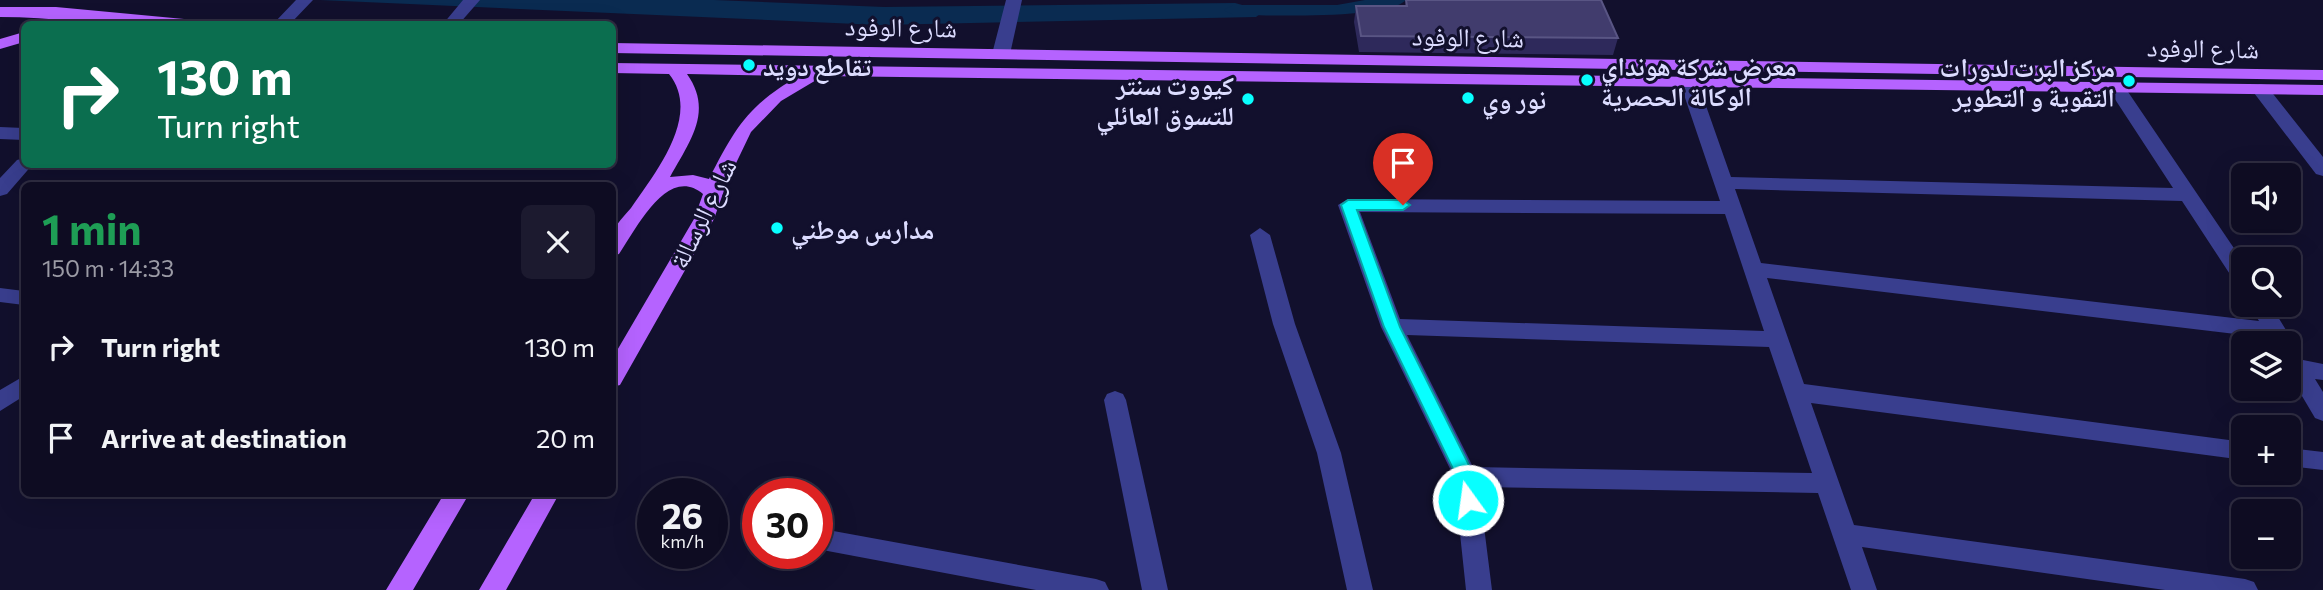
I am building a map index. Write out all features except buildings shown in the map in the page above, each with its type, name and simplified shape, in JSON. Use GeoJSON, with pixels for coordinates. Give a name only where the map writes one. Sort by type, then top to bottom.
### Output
{"type":"FeatureCollection","features":[{"type":"Feature","properties":{"kind":"main road"},"geometry":{"type":"LineString","coordinates":[[0,12],[56,12],[148,21]]}},
{"type":"Feature","properties":{"kind":"main road"},"geometry":{"type":"LineString","coordinates":[[0,12],[33,21]]}},
{"type":"Feature","properties":{"kind":"main road"},"geometry":{"type":"LineString","coordinates":[[0,46],[21,38]]}},
{"type":"Feature","properties":{"kind":"main road"},"geometry":{"type":"LineString","coordinates":[[0,46],[21,50]]}},
{"type":"Feature","properties":{"kind":"main road","name":"شارع الوفود"},"geometry":{"type":"LineString","coordinates":[[616,48],[2323,75]]}},
{"type":"Feature","properties":{"kind":"main road","name":"شارع الوفود"},"geometry":{"type":"LineString","coordinates":[[616,68],[2323,90]]}},
{"type":"Feature","properties":{"kind":"main road","name":"شارع الرسالة"},"geometry":{"type":"LineString","coordinates":[[616,243],[654,189],[685,135],[693,111],[689,90],[674,69]]}},
{"type":"Feature","properties":{"kind":"main road","name":"شارع الرسالة"},"geometry":{"type":"LineString","coordinates":[[616,372],[704,219],[713,192],[737,141],[752,118],[775,97],[817,72]]}},
{"type":"Feature","properties":{"kind":"main road"},"geometry":{"type":"LineString","coordinates":[[654,189],[682,180],[707,185],[713,192]]}},
{"type":"Feature","properties":{"kind":"main road"},"geometry":{"type":"LineString","coordinates":[[399,590],[455,497]]}},
{"type":"Feature","properties":{"kind":"main road"},"geometry":{"type":"LineString","coordinates":[[492,590],[545,497]]}},
{"type":"Feature","properties":{"kind":"street"},"geometry":{"type":"LineString","coordinates":[[1001,54],[1013,1]]}},
{"type":"Feature","properties":{"kind":"street"},"geometry":{"type":"LineString","coordinates":[[284,21],[302,3]]}},
{"type":"Feature","properties":{"kind":"street"},"geometry":{"type":"LineString","coordinates":[[1689,83],[1864,590]]}},
{"type":"Feature","properties":{"kind":"street"},"geometry":{"type":"LineString","coordinates":[[2116,87],[2231,260]]}},
{"type":"Feature","properties":{"kind":"street"},"geometry":{"type":"LineString","coordinates":[[2260,89],[2323,170]]}},
{"type":"Feature","properties":{"kind":"street"},"geometry":{"type":"LineString","coordinates":[[0,134],[21,134]]}},
{"type":"Feature","properties":{"kind":"street"},"geometry":{"type":"LineString","coordinates":[[0,190],[21,167]]}},
{"type":"Feature","properties":{"kind":"street"},"geometry":{"type":"LineString","coordinates":[[1723,183],[2189,194]]}},
{"type":"Feature","properties":{"kind":"street"},"geometry":{"type":"LineString","coordinates":[[1479,590],[1466,477],[1392,327],[1348,205],[1732,208]]}},
{"type":"Feature","properties":{"kind":"street"},"geometry":{"type":"LineString","coordinates":[[1260,235],[1284,324],[1329,453],[1360,590]]}},
{"type":"Feature","properties":{"kind":"street"},"geometry":{"type":"LineString","coordinates":[[1753,268],[2234,331]]}},
{"type":"Feature","properties":{"kind":"street"},"geometry":{"type":"LineString","coordinates":[[0,295],[21,298]]}},
{"type":"Feature","properties":{"kind":"street"},"geometry":{"type":"LineString","coordinates":[[1392,327],[1777,339]]}},
{"type":"Feature","properties":{"kind":"street"},"geometry":{"type":"LineString","coordinates":[[2301,364],[2323,372]]}},
{"type":"Feature","properties":{"kind":"street"},"geometry":{"type":"LineString","coordinates":[[2301,376],[2323,412]]}},
{"type":"Feature","properties":{"kind":"street"},"geometry":{"type":"LineString","coordinates":[[0,402],[21,387]]}},
{"type":"Feature","properties":{"kind":"street"},"geometry":{"type":"LineString","coordinates":[[1796,392],[2231,449]]}},
{"type":"Feature","properties":{"kind":"street"},"geometry":{"type":"LineString","coordinates":[[1115,400],[1155,590]]}},
{"type":"Feature","properties":{"kind":"street"},"geometry":{"type":"LineString","coordinates":[[2301,458],[2323,461]]}},
{"type":"Feature","properties":{"kind":"street"},"geometry":{"type":"LineString","coordinates":[[1466,477],[1827,484]]}},
{"type":"Feature","properties":{"kind":"street"},"geometry":{"type":"LineString","coordinates":[[1844,534],[2245,590]]}},
{"type":"Feature","properties":{"kind":"street"},"geometry":{"type":"LineString","coordinates":[[833,541],[1096,590]]}},
{"type":"Feature","properties":{"kind":"water"},"geometry":{"type":"Polygon","coordinates":[[[320,0],[714,0],[884,7],[1235,3],[1264,11],[1256,17],[879,25],[320,0]]]}},
{"type":"Feature","properties":{"kind":"waterway"},"geometry":{"type":"LineString","coordinates":[[1233,10],[1337,10],[1397,0]]}},
{"type":"Feature","properties":{"kind":"place","name":"تقاطع دويد"},"geometry":{"type":"Point","coordinates":[749,65]}},
{"type":"Feature","properties":{"kind":"place","name":"معرض شركة هونداي الوكالة الحصرية"},"geometry":{"type":"Point","coordinates":[1587,80]}},
{"type":"Feature","properties":{"kind":"place","name":"مركز البرت لدورات التقوية و التطوير"},"geometry":{"type":"Point","coordinates":[2129,81]}},
{"type":"Feature","properties":{"kind":"place","name":"نور وي"},"geometry":{"type":"Point","coordinates":[1468,98]}},
{"type":"Feature","properties":{"kind":"place","name":"كيووت سنتر للتسوق العائلي"},"geometry":{"type":"Point","coordinates":[1248,99]}},
{"type":"Feature","properties":{"kind":"place","name":"مدارس موطني"},"geometry":{"type":"Point","coordinates":[777,228]}},
{"type":"Feature","properties":{"kind":"route"},"geometry":{"type":"LineString","coordinates":[[1403,205],[1348,205],[1392,327],[1466,477],[1468,500]]}}]}
